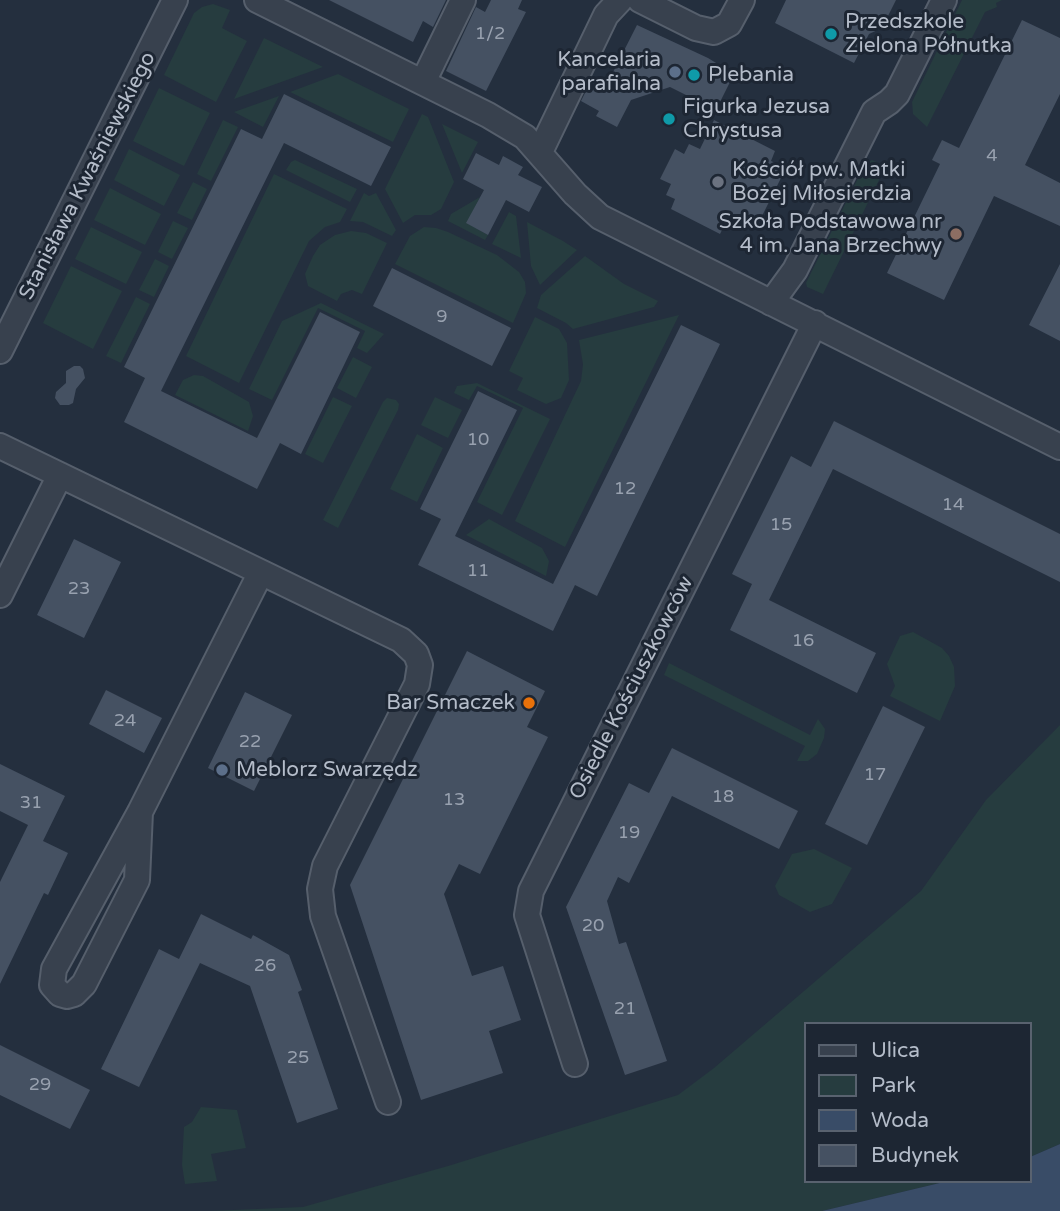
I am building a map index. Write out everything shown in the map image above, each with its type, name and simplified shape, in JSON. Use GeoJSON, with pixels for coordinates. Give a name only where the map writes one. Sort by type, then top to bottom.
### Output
{"type":"FeatureCollection","features":[{"type":"Feature","properties":{"kind":"street","name":"Stanisława Kwaśniewskiego"},"geometry":{"type":"LineString","coordinates":[[0,351],[175,0]]}},
{"type":"Feature","properties":{"kind":"street"},"geometry":{"type":"LineString","coordinates":[[257,0],[519,133],[600,217],[1060,447]]}},
{"type":"Feature","properties":{"kind":"street"},"geometry":{"type":"LineString","coordinates":[[423,82],[464,0]]}},
{"type":"Feature","properties":{"kind":"street"},"geometry":{"type":"LineString","coordinates":[[540,152],[606,15],[620,0]]}},
{"type":"Feature","properties":{"kind":"street"},"geometry":{"type":"LineString","coordinates":[[640,0],[696,28],[714,32],[729,24],[743,0]]}},
{"type":"Feature","properties":{"kind":"street"},"geometry":{"type":"LineString","coordinates":[[771,303],[795,270],[874,112],[897,94],[944,0]]}},
{"type":"Feature","properties":{"kind":"street","name":"Osiedle Kościuszkowców"},"geometry":{"type":"LineString","coordinates":[[575,1064],[527,915],[531,891],[814,323]]}},
{"type":"Feature","properties":{"kind":"street"},"geometry":{"type":"LineString","coordinates":[[0,446],[401,640],[419,660],[420,671],[416,684],[325,866],[320,889],[323,916],[388,1102]]}},
{"type":"Feature","properties":{"kind":"street"},"geometry":{"type":"LineString","coordinates":[[0,595],[60,475]]}},
{"type":"Feature","properties":{"kind":"street"},"geometry":{"type":"LineString","coordinates":[[140,811],[137,880],[84,984],[74,994],[60,994],[52,985],[54,969],[140,811],[260,574]]}},
{"type":"Feature","properties":{"kind":"green space"},"geometry":{"type":"Polygon","coordinates":[[[962,0],[1002,0],[996,3],[997,7],[985,12],[927,127],[913,114],[912,102],[962,0]]]}},
{"type":"Feature","properties":{"kind":"green space"},"geometry":{"type":"Polygon","coordinates":[[[213,4],[230,10],[222,28],[247,41],[216,102],[164,75],[194,13],[213,4]]]}},
{"type":"Feature","properties":{"kind":"green space"},"geometry":{"type":"Polygon","coordinates":[[[264,38],[323,67],[234,99],[264,38]]]}},
{"type":"Feature","properties":{"kind":"green space"},"geometry":{"type":"Polygon","coordinates":[[[338,74],[409,109],[393,142],[290,92],[338,74]]]}},
{"type":"Feature","properties":{"kind":"green space"},"geometry":{"type":"Polygon","coordinates":[[[159,88],[210,113],[184,166],[133,141],[159,88]]]}},
{"type":"Feature","properties":{"kind":"green space"},"geometry":{"type":"Polygon","coordinates":[[[279,96],[263,127],[234,112],[279,96]]]}},
{"type":"Feature","properties":{"kind":"green space"},"geometry":{"type":"Polygon","coordinates":[[[422,114],[428,117],[454,182],[441,209],[431,215],[415,215],[403,223],[385,189],[422,114]]]}},
{"type":"Feature","properties":{"kind":"green space"},"geometry":{"type":"Polygon","coordinates":[[[223,120],[238,127],[211,181],[197,174],[223,120]]]}},
{"type":"Feature","properties":{"kind":"green space"},"geometry":{"type":"Polygon","coordinates":[[[442,124],[478,142],[462,173],[442,124]]]}},
{"type":"Feature","properties":{"kind":"green space"},"geometry":{"type":"Polygon","coordinates":[[[129,149],[180,175],[164,206],[114,180],[129,149]]]}},
{"type":"Feature","properties":{"kind":"green space"},"geometry":{"type":"Polygon","coordinates":[[[295,160],[357,189],[350,202],[286,170],[295,160]]]}},
{"type":"Feature","properties":{"kind":"green space"},"geometry":{"type":"Polygon","coordinates":[[[872,160],[886,166],[823,294],[807,287],[806,283],[865,164],[872,160]]]}},
{"type":"Feature","properties":{"kind":"green space"},"geometry":{"type":"Polygon","coordinates":[[[274,174],[347,209],[340,222],[325,227],[309,241],[239,383],[186,356],[274,174]]]}},
{"type":"Feature","properties":{"kind":"green space"},"geometry":{"type":"Polygon","coordinates":[[[193,182],[207,189],[192,220],[177,213],[193,182]]]}},
{"type":"Feature","properties":{"kind":"green space"},"geometry":{"type":"Polygon","coordinates":[[[110,188],[161,214],[145,245],[94,220],[110,188]]]}},
{"type":"Feature","properties":{"kind":"green space"},"geometry":{"type":"Polygon","coordinates":[[[364,193],[369,196],[376,193],[396,230],[392,236],[363,222],[350,221],[364,193]]]}},
{"type":"Feature","properties":{"kind":"green space"},"geometry":{"type":"Polygon","coordinates":[[[480,197],[467,223],[488,235],[485,240],[448,221],[451,214],[480,197]]]}},
{"type":"Feature","properties":{"kind":"green space"},"geometry":{"type":"Polygon","coordinates":[[[509,212],[516,216],[521,258],[492,244],[509,212]]]}},
{"type":"Feature","properties":{"kind":"green space"},"geometry":{"type":"Polygon","coordinates":[[[173,221],[188,228],[172,259],[158,252],[173,221]]]}},
{"type":"Feature","properties":{"kind":"green space"},"geometry":{"type":"Polygon","coordinates":[[[527,222],[577,250],[540,285],[531,266],[527,222]]]}},
{"type":"Feature","properties":{"kind":"green space"},"geometry":{"type":"Polygon","coordinates":[[[91,227],[142,252],[126,284],[75,259],[91,227]]]}},
{"type":"Feature","properties":{"kind":"green space"},"geometry":{"type":"Polygon","coordinates":[[[424,227],[448,232],[497,255],[519,272],[525,282],[526,293],[513,323],[395,264],[410,236],[424,227]]]}},
{"type":"Feature","properties":{"kind":"green space"},"geometry":{"type":"Polygon","coordinates":[[[351,231],[366,233],[387,243],[362,294],[352,290],[341,294],[337,301],[308,286],[305,274],[320,245],[335,235],[351,231]]]}},
{"type":"Feature","properties":{"kind":"green space"},"geometry":{"type":"Polygon","coordinates":[[[585,256],[624,284],[658,301],[654,307],[573,329],[537,308],[541,295],[585,256]]]}},
{"type":"Feature","properties":{"kind":"green space"},"geometry":{"type":"Polygon","coordinates":[[[155,259],[169,266],[154,297],[139,290],[155,259]]]}},
{"type":"Feature","properties":{"kind":"green space"},"geometry":{"type":"Polygon","coordinates":[[[71,266],[122,291],[93,349],[43,323],[71,266]]]}},
{"type":"Feature","properties":{"kind":"green space"},"geometry":{"type":"Polygon","coordinates":[[[136,297],[150,304],[121,363],[106,356],[136,297]]]}},
{"type":"Feature","properties":{"kind":"green space"},"geometry":{"type":"Polygon","coordinates":[[[321,303],[384,334],[367,353],[357,348],[365,331],[318,308],[272,400],[249,389],[282,321],[321,303]]]}},
{"type":"Feature","properties":{"kind":"green space"},"geometry":{"type":"Polygon","coordinates":[[[679,315],[565,547],[515,521],[581,381],[583,364],[579,340],[679,315]]]}},
{"type":"Feature","properties":{"kind":"green space"},"geometry":{"type":"Polygon","coordinates":[[[535,317],[559,329],[567,343],[569,380],[561,398],[546,404],[517,390],[523,378],[509,371],[535,317]]]}},
{"type":"Feature","properties":{"kind":"green space"},"geometry":{"type":"Polygon","coordinates":[[[353,357],[372,367],[356,398],[337,388],[353,357]]]}},
{"type":"Feature","properties":{"kind":"green space"},"geometry":{"type":"Polygon","coordinates":[[[194,375],[203,376],[249,402],[253,416],[248,431],[175,395],[183,380],[194,375]]]}},
{"type":"Feature","properties":{"kind":"green space"},"geometry":{"type":"Polygon","coordinates":[[[477,383],[550,419],[502,515],[477,502],[523,408],[477,386],[469,400],[454,393],[457,386],[477,383]]]}},
{"type":"Feature","properties":{"kind":"green space"},"geometry":{"type":"Polygon","coordinates":[[[333,397],[352,406],[323,463],[305,454],[333,397]]]}},
{"type":"Feature","properties":{"kind":"green space"},"geometry":{"type":"Polygon","coordinates":[[[435,397],[462,410],[448,438],[421,425],[435,397]]]}},
{"type":"Feature","properties":{"kind":"green space"},"geometry":{"type":"Polygon","coordinates":[[[387,398],[396,400],[399,404],[398,410],[338,528],[323,520],[387,398]]]}},
{"type":"Feature","properties":{"kind":"green space"},"geometry":{"type":"Polygon","coordinates":[[[417,434],[443,448],[417,502],[390,489],[417,434]]]}},
{"type":"Feature","properties":{"kind":"green space"},"geometry":{"type":"Polygon","coordinates":[[[489,519],[542,548],[549,561],[546,576],[466,535],[489,519]]]}},
{"type":"Feature","properties":{"kind":"green space"},"geometry":{"type":"Polygon","coordinates":[[[913,632],[942,648],[954,667],[955,686],[940,721],[890,696],[895,686],[887,664],[900,636],[913,632]]]}},
{"type":"Feature","properties":{"kind":"green space"},"geometry":{"type":"Polygon","coordinates":[[[669,663],[810,735],[818,719],[825,729],[817,754],[808,761],[797,761],[805,746],[664,675],[669,663]]]}},
{"type":"Feature","properties":{"kind":"green space"},"geometry":{"type":"Polygon","coordinates":[[[1060,725],[1060,1144],[1032,1156],[1032,1022],[804,1022],[804,1183],[940,1183],[822,1211],[210,1211],[303,1207],[448,1166],[678,1095],[714,1068],[921,891],[986,800],[1060,725]]]}},
{"type":"Feature","properties":{"kind":"green space"},"geometry":{"type":"Polygon","coordinates":[[[814,849],[852,868],[832,904],[810,912],[779,895],[775,886],[792,854],[814,849]]]}},
{"type":"Feature","properties":{"kind":"green space"},"geometry":{"type":"Polygon","coordinates":[[[201,1107],[237,1110],[246,1148],[211,1154],[217,1181],[185,1184],[182,1165],[184,1127],[192,1122],[201,1107]]]}},
{"type":"Feature","properties":{"kind":"water"},"geometry":{"type":"Polygon","coordinates":[[[1060,1144],[1060,1211],[822,1211],[940,1183],[1032,1183],[1032,1156],[1060,1144]]]}},
{"type":"Feature","properties":{"kind":"building"},"geometry":{"type":"Polygon","coordinates":[[[329,0],[446,0],[433,27],[423,21],[413,42],[329,0]]]}},
{"type":"Feature","properties":{"kind":"building"},"geometry":{"type":"Polygon","coordinates":[[[491,0],[522,0],[518,9],[526,12],[486,91],[446,71],[476,7],[485,12],[491,0]]]}},
{"type":"Feature","properties":{"kind":"building","name":"Przedszkole Zielona Półnutka"},"geometry":{"type":"Polygon","coordinates":[[[786,0],[896,0],[882,28],[869,34],[854,63],[775,23],[786,0]]]}},
{"type":"Feature","properties":{"kind":"building"},"geometry":{"type":"Polygon","coordinates":[[[1022,20],[1060,38],[1060,94],[1025,165],[1060,183],[1060,226],[994,196],[944,300],[887,273],[940,164],[932,160],[942,140],[959,148],[1022,20]]]}},
{"type":"Feature","properties":{"kind":"building"},"geometry":{"type":"Polygon","coordinates":[[[637,25],[708,58],[734,74],[716,110],[670,87],[631,100],[617,127],[596,116],[599,111],[581,101],[592,79],[606,86],[637,25]]]}},
{"type":"Feature","properties":{"kind":"building"},"geometry":{"type":"Polygon","coordinates":[[[284,94],[391,147],[371,186],[284,143],[161,391],[257,438],[320,312],[360,332],[301,454],[280,443],[257,489],[124,422],[145,378],[124,367],[241,129],[262,139],[284,94]]]}},
{"type":"Feature","properties":{"kind":"building","name":"Kościół pw. Matki Bożej Miłosierdzia"},"geometry":{"type":"Polygon","coordinates":[[[714,120],[775,151],[771,161],[786,168],[757,222],[753,220],[751,225],[740,219],[735,229],[725,224],[720,234],[671,209],[675,199],[666,195],[671,184],[660,179],[675,149],[684,154],[689,144],[700,149],[714,120]]]}},
{"type":"Feature","properties":{"kind":"building"},"geometry":{"type":"Polygon","coordinates":[[[476,153],[499,165],[503,156],[523,167],[518,175],[542,187],[529,212],[506,200],[488,235],[466,223],[484,190],[463,179],[476,153]]]}},
{"type":"Feature","properties":{"kind":"building"},"geometry":{"type":"Polygon","coordinates":[[[1060,264],[1060,341],[1029,325],[1060,264]]]}},
{"type":"Feature","properties":{"kind":"building"},"geometry":{"type":"Polygon","coordinates":[[[392,268],[511,328],[492,366],[373,306],[392,268]]]}},
{"type":"Feature","properties":{"kind":"building"},"geometry":{"type":"Polygon","coordinates":[[[681,325],[720,344],[597,596],[575,585],[553,631],[418,565],[441,519],[420,509],[478,391],[517,410],[455,536],[553,584],[681,325]]]}},
{"type":"Feature","properties":{"kind":"building"},"geometry":{"type":"Polygon","coordinates":[[[74,366],[83,369],[85,378],[76,389],[73,403],[60,405],[55,398],[56,392],[66,383],[66,371],[74,366]]]}},
{"type":"Feature","properties":{"kind":"building"},"geometry":{"type":"Polygon","coordinates":[[[834,421],[1060,534],[1060,582],[833,469],[769,600],[876,653],[857,693],[730,630],[752,584],[732,574],[791,456],[811,467],[834,421]]]}},
{"type":"Feature","properties":{"kind":"building"},"geometry":{"type":"Polygon","coordinates":[[[74,539],[121,562],[84,638],[37,615],[74,539]]]}},
{"type":"Feature","properties":{"kind":"building"},"geometry":{"type":"Polygon","coordinates":[[[467,651],[545,691],[527,727],[548,737],[480,874],[459,864],[444,894],[472,976],[503,966],[521,1020],[489,1031],[503,1073],[421,1100],[350,885],[467,651]]]}},
{"type":"Feature","properties":{"kind":"building"},"geometry":{"type":"Polygon","coordinates":[[[106,690],[162,718],[144,753],[89,724],[106,690]]]}},
{"type":"Feature","properties":{"kind":"building"},"geometry":{"type":"Polygon","coordinates":[[[245,692],[292,715],[254,791],[208,768],[245,692]]]}},
{"type":"Feature","properties":{"kind":"building"},"geometry":{"type":"Polygon","coordinates":[[[883,706],[925,727],[867,845],[825,824],[883,706]]]}},
{"type":"Feature","properties":{"kind":"building"},"geometry":{"type":"Polygon","coordinates":[[[672,748],[798,811],[779,849],[672,796],[629,883],[618,877],[607,901],[619,944],[626,942],[667,1061],[625,1075],[566,907],[629,783],[649,793],[672,748]]]}},
{"type":"Feature","properties":{"kind":"building"},"geometry":{"type":"Polygon","coordinates":[[[0,764],[65,796],[43,841],[68,853],[48,895],[44,893],[0,984],[0,882],[28,825],[0,811],[0,764]]]}},
{"type":"Feature","properties":{"kind":"building"},"geometry":{"type":"Polygon","coordinates":[[[201,914],[251,939],[253,935],[289,955],[302,990],[298,992],[338,1109],[297,1123],[250,986],[200,963],[139,1087],[101,1069],[159,949],[179,959],[201,914]]]}},
{"type":"Feature","properties":{"kind":"building"},"geometry":{"type":"Polygon","coordinates":[[[0,1045],[90,1090],[70,1129],[0,1095],[0,1045]]]}},
{"type":"Feature","properties":{"kind":"place","name":"Przedszkole Zielona Półnutka"},"geometry":{"type":"Point","coordinates":[831,34]}},
{"type":"Feature","properties":{"kind":"place","name":"Kancelaria parafialna"},"geometry":{"type":"Point","coordinates":[675,72]}},
{"type":"Feature","properties":{"kind":"place","name":"Plebania"},"geometry":{"type":"Point","coordinates":[694,75]}},
{"type":"Feature","properties":{"kind":"place","name":"Figurka Jezusa Chrystusa"},"geometry":{"type":"Point","coordinates":[669,119]}},
{"type":"Feature","properties":{"kind":"place","name":"Kościół pw. Matki Bożej Miłosierdzia"},"geometry":{"type":"Point","coordinates":[718,182]}},
{"type":"Feature","properties":{"kind":"place","name":"Szkoła Podstawowa nr 4 im. Jana Brzechwy"},"geometry":{"type":"Point","coordinates":[956,234]}},
{"type":"Feature","properties":{"kind":"place","name":"Bar Smaczek"},"geometry":{"type":"Point","coordinates":[529,703]}},
{"type":"Feature","properties":{"kind":"place","name":"Meblorz Swarzędz"},"geometry":{"type":"Point","coordinates":[222,770]}}]}
